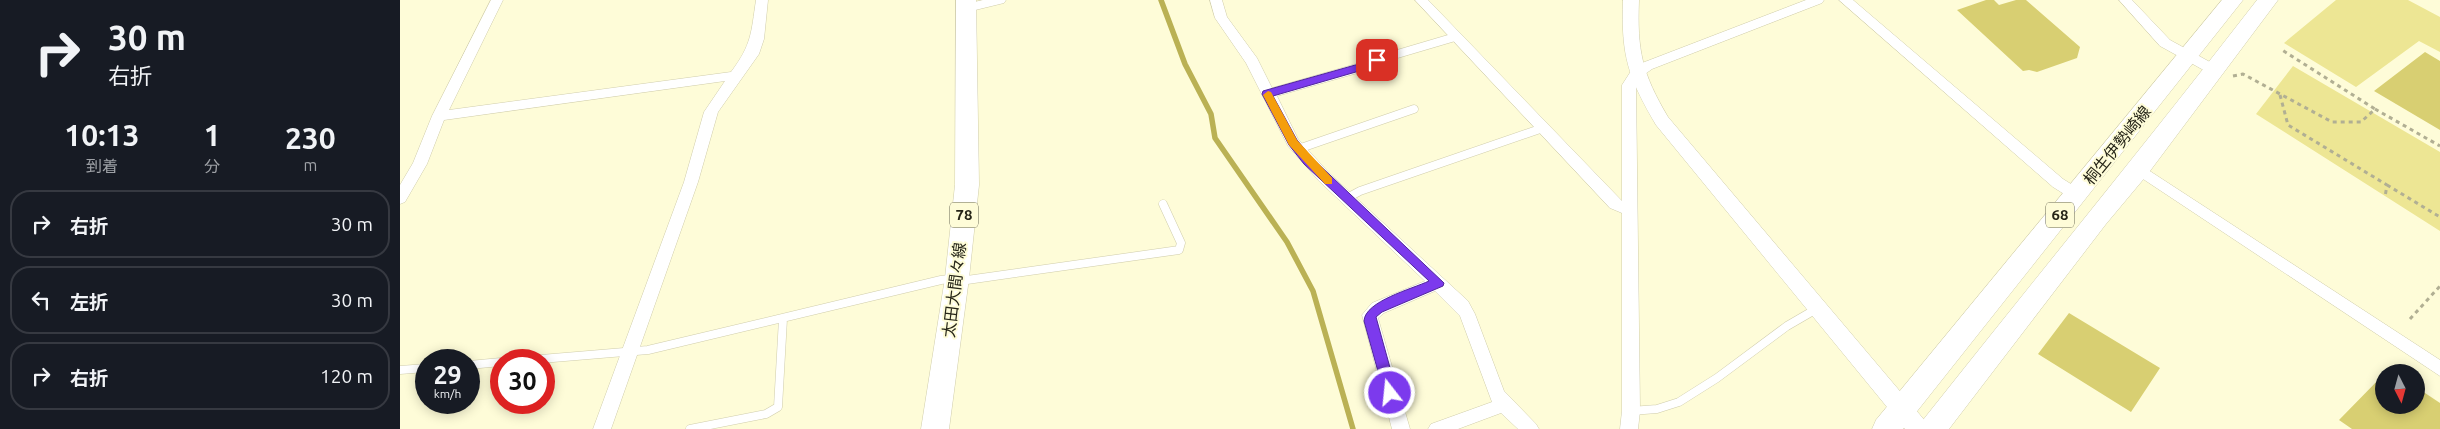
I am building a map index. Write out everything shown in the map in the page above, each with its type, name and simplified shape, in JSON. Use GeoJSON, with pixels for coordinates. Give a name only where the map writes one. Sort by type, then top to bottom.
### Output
{"type":"FeatureCollection","features":[{"type":"Feature","properties":{"kind":"main road","name":"桐生伊勢崎線"},"geometry":{"type":"LineString","coordinates":[[1886,429],[2233,0]]}},
{"type":"Feature","properties":{"kind":"main road","name":"桐生伊勢崎線"},"geometry":{"type":"LineString","coordinates":[[1934,429],[2098,216],[2222,73],[2268,0]]}},
{"type":"Feature","properties":{"kind":"main road","name":"太田大間々線"},"geometry":{"type":"LineString","coordinates":[[935,429],[957,278],[967,185],[966,4]]}},
{"type":"Feature","properties":{"kind":"street"},"geometry":{"type":"LineString","coordinates":[[400,198],[420,164],[439,116],[497,0]]}},
{"type":"Feature","properties":{"kind":"street"},"geometry":{"type":"LineString","coordinates":[[602,429],[691,182],[711,112],[716,102],[752,54],[757,40],[762,0]]}},
{"type":"Feature","properties":{"kind":"street"},"geometry":{"type":"LineString","coordinates":[[966,4],[1000,0]]}},
{"type":"Feature","properties":{"kind":"street"},"geometry":{"type":"LineString","coordinates":[[1216,0],[1221,18],[1252,61],[1267,94],[1298,148],[1347,198],[1438,283],[1467,314],[1492,384],[1504,405],[1530,429]]}},
{"type":"Feature","properties":{"kind":"street"},"geometry":{"type":"LineString","coordinates":[[1422,0],[1454,36],[1616,204],[1629,209]]}},
{"type":"Feature","properties":{"kind":"street"},"geometry":{"type":"LineString","coordinates":[[1631,0],[1629,39],[1636,74],[1662,121],[1918,429]]}},
{"type":"Feature","properties":{"kind":"street"},"geometry":{"type":"LineString","coordinates":[[1629,429],[1631,411],[1627,90],[1636,74],[1647,66],[1818,0]]}},
{"type":"Feature","properties":{"kind":"street"},"geometry":{"type":"LineString","coordinates":[[1845,0],[2058,183],[2077,195]]}},
{"type":"Feature","properties":{"kind":"street"},"geometry":{"type":"LineString","coordinates":[[2125,0],[2164,43],[2222,73]]}},
{"type":"Feature","properties":{"kind":"street"},"geometry":{"type":"LineString","coordinates":[[1267,94],[1370,65]]}},
{"type":"Feature","properties":{"kind":"street"},"geometry":{"type":"LineString","coordinates":[[439,116],[725,76],[736,77]]}},
{"type":"Feature","properties":{"kind":"street"},"geometry":{"type":"LineString","coordinates":[[2139,169],[2440,369]]}},
{"type":"Feature","properties":{"kind":"street"},"geometry":{"type":"LineString","coordinates":[[1401,429],[1370,321],[1370,315],[1378,308],[1438,283]]}},
{"type":"Feature","properties":{"kind":"street"},"geometry":{"type":"LineString","coordinates":[[1437,429],[1504,405]]}},
{"type":"Feature","properties":{"kind":"lane"},"geometry":{"type":"LineString","coordinates":[[1370,65],[1377,60],[1454,36]]}},
{"type":"Feature","properties":{"kind":"lane"},"geometry":{"type":"LineString","coordinates":[[1298,148],[1414,109]]}},
{"type":"Feature","properties":{"kind":"lane"},"geometry":{"type":"LineString","coordinates":[[1347,198],[1360,191],[1542,128]]}},
{"type":"Feature","properties":{"kind":"lane"},"geometry":{"type":"LineString","coordinates":[[555,358],[630,352],[783,319],[941,280],[957,278],[967,280],[1179,250],[1181,244],[1163,204]]}},
{"type":"Feature","properties":{"kind":"lane"},"geometry":{"type":"LineString","coordinates":[[1631,411],[1657,410],[1679,402],[1717,378],[1787,326],[1819,308]]}},
{"type":"Feature","properties":{"kind":"lane"},"geometry":{"type":"LineString","coordinates":[[690,429],[766,414],[778,406],[783,319]]}},
{"type":"Feature","properties":{"kind":"lane"},"geometry":{"type":"LineString","coordinates":[[400,370],[415,369]]}},
{"type":"Feature","properties":{"kind":"path"},"geometry":{"type":"LineString","coordinates":[[2282,50],[2375,109],[2440,146]]}},
{"type":"Feature","properties":{"kind":"path"},"geometry":{"type":"LineString","coordinates":[[2222,73],[2243,74],[2332,122],[2360,122],[2375,109]]}},
{"type":"Feature","properties":{"kind":"path"},"geometry":{"type":"LineString","coordinates":[[2280,94],[2288,125],[2440,217]]}},
{"type":"Feature","properties":{"kind":"path"},"geometry":{"type":"LineString","coordinates":[[2385,197],[2387,185]]}},
{"type":"Feature","properties":{"kind":"path"},"geometry":{"type":"LineString","coordinates":[[2410,319],[2440,286]]}},
{"type":"Feature","properties":{"kind":"shaded area"},"geometry":{"type":"Polygon","coordinates":[[[2336,0],[2408,0],[2440,17],[2440,52],[2419,41],[2356,87],[2284,43],[2336,0]]]}},
{"type":"Feature","properties":{"kind":"shaded area"},"geometry":{"type":"Polygon","coordinates":[[[2293,66],[2440,152],[2440,231],[2256,114],[2293,66]]]}},
{"type":"Feature","properties":{"kind":"building"},"geometry":{"type":"Polygon","coordinates":[[[1986,0],[1994,0],[1999,5],[2016,0],[2026,0],[2080,47],[2077,58],[2037,72],[2023,71],[1957,10],[1986,0]]]}},
{"type":"Feature","properties":{"kind":"building"},"geometry":{"type":"Polygon","coordinates":[[[2425,52],[2440,61],[2440,130],[2374,91],[2425,52]]]}},
{"type":"Feature","properties":{"kind":"building"},"geometry":{"type":"Polygon","coordinates":[[[2069,313],[2160,368],[2131,412],[2038,354],[2069,313]]]}},
{"type":"Feature","properties":{"kind":"building"},"geometry":{"type":"Polygon","coordinates":[[[2375,383],[2375,414],[2425,414],[2425,393],[2440,403],[2440,429],[2352,429],[2339,420],[2375,383]]]}},
{"type":"Feature","properties":{"kind":"waterway"},"geometry":{"type":"LineString","coordinates":[[1161,0],[1185,64],[1211,114],[1215,138],[1287,242],[1313,291],[1353,429]]}},
{"type":"Feature","properties":{"kind":"slow traffic"},"geometry":{"type":"LineString","coordinates":[[1268,95],[1293,142],[1308,161],[1329,181]]}},
{"type":"Feature","properties":{"kind":"route"},"geometry":{"type":"LineString","coordinates":[[1377,60],[1370,65],[1267,94],[1293,142],[1308,161],[1438,283],[1430,288],[1378,308],[1372,311],[1370,315],[1390,393]]}}]}
